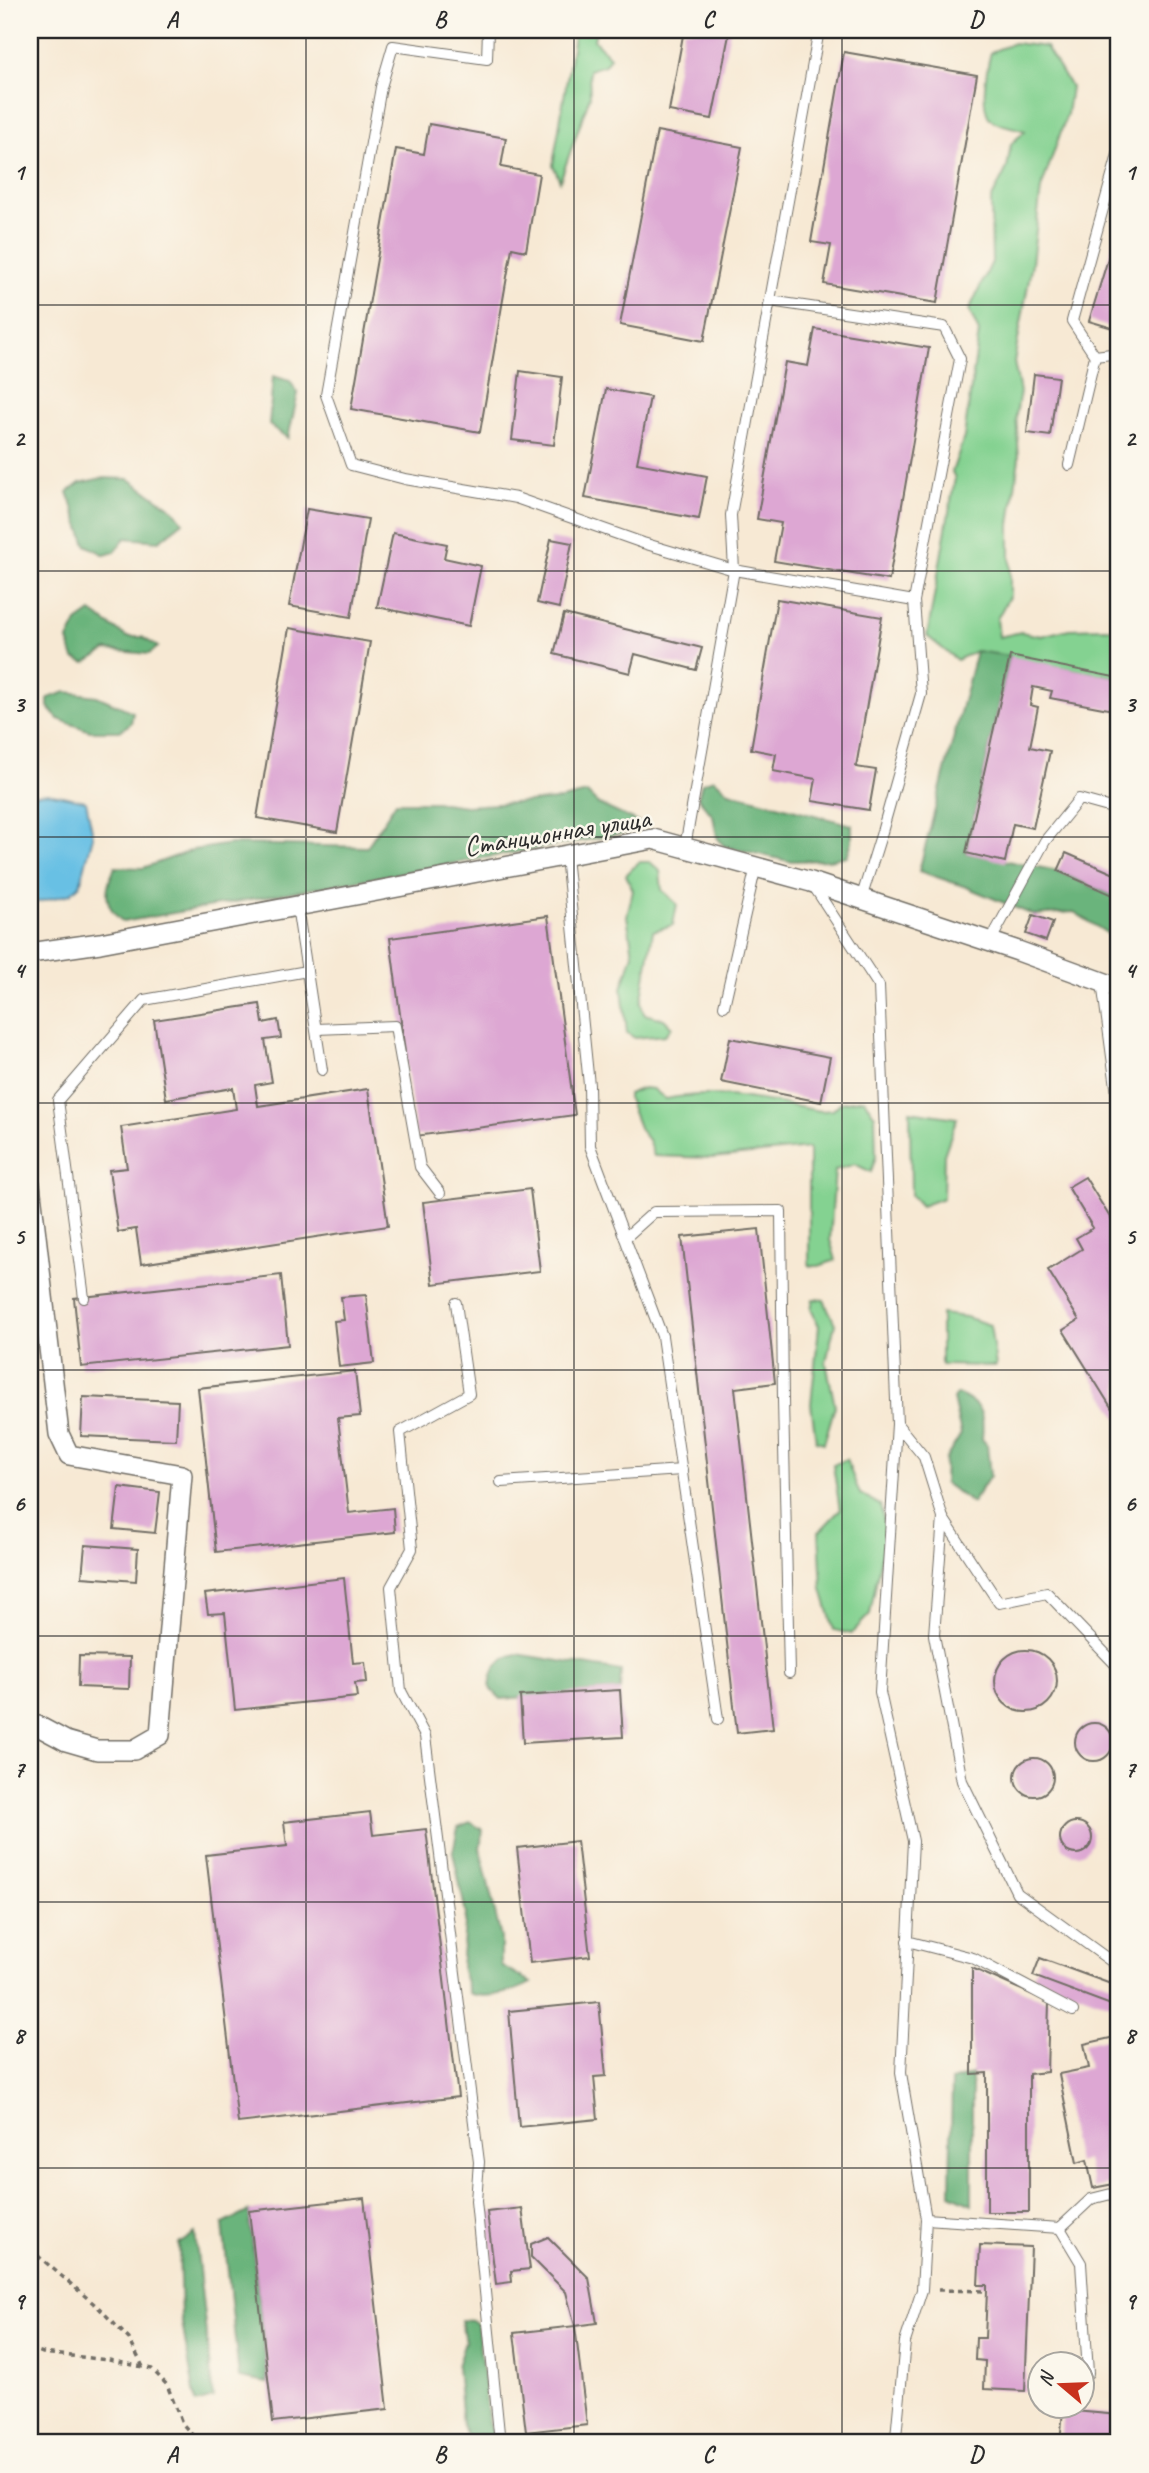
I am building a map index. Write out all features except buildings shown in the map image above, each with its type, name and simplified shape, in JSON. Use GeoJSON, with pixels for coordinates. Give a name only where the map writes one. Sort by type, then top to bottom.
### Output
{"type":"FeatureCollection","features":[{"type":"Feature","properties":{"kind":"street","name":"Станционная улица"},"geometry":{"type":"LineString","coordinates":[[30,953],[100,943],[653,839],[811,881],[1110,985]]}},
{"type":"Feature","properties":{"kind":"street"},"geometry":{"type":"LineString","coordinates":[[30,1184],[59,1434],[69,1455],[181,1475],[160,1735],[134,1750],[97,1750],[66,1741],[38,1726]]}},
{"type":"Feature","properties":{"kind":"lane"},"geometry":{"type":"LineString","coordinates":[[488,30],[487,59],[393,46],[381,87],[326,395],[351,465],[405,480],[516,498],[643,543],[734,570],[914,601]]}},
{"type":"Feature","properties":{"kind":"lane"},"geometry":{"type":"LineString","coordinates":[[685,846],[734,570],[731,515],[819,30]]}},
{"type":"Feature","properties":{"kind":"lane"},"geometry":{"type":"LineString","coordinates":[[1069,466],[1095,356],[1072,321],[1119,150]]}},
{"type":"Feature","properties":{"kind":"lane"},"geometry":{"type":"LineString","coordinates":[[770,301],[944,327],[960,359],[914,601],[920,694],[861,899]]}},
{"type":"Feature","properties":{"kind":"lane"},"geometry":{"type":"LineString","coordinates":[[1095,356],[1119,353]]}},
{"type":"Feature","properties":{"kind":"lane"},"geometry":{"type":"LineString","coordinates":[[990,942],[1045,841],[1079,799],[1119,810]]}},
{"type":"Feature","properties":{"kind":"lane"},"geometry":{"type":"LineString","coordinates":[[566,856],[589,1084],[590,1146],[662,1336],[718,1719]]}},
{"type":"Feature","properties":{"kind":"lane"},"geometry":{"type":"LineString","coordinates":[[723,1006],[756,866]]}},
{"type":"Feature","properties":{"kind":"lane"},"geometry":{"type":"LineString","coordinates":[[811,881],[879,986],[897,1424],[880,1692],[913,1841],[901,2073],[926,2219],[922,2290],[905,2342],[896,2437],[902,2443]]}},
{"type":"Feature","properties":{"kind":"lane"},"geometry":{"type":"LineString","coordinates":[[297,906],[322,1070]]}},
{"type":"Feature","properties":{"kind":"lane"},"geometry":{"type":"LineString","coordinates":[[84,1298],[58,1100],[144,1000],[307,971]]}},
{"type":"Feature","properties":{"kind":"lane"},"geometry":{"type":"LineString","coordinates":[[1110,985],[1119,1109]]}},
{"type":"Feature","properties":{"kind":"lane"},"geometry":{"type":"LineString","coordinates":[[316,1029],[395,1026],[420,1167],[440,1194]]}},
{"type":"Feature","properties":{"kind":"lane"},"geometry":{"type":"LineString","coordinates":[[625,1238],[654,1212],[781,1211],[789,1673]]}},
{"type":"Feature","properties":{"kind":"lane"},"geometry":{"type":"LineString","coordinates":[[456,1303],[469,1394],[400,1432],[412,1549],[391,1587],[401,1691],[425,1736],[430,1772],[479,2162],[476,2200],[500,2443]]}},
{"type":"Feature","properties":{"kind":"lane"},"geometry":{"type":"LineString","coordinates":[[897,1424],[924,1457],[943,1518],[999,1603],[1047,1593],[1119,1668]]}},
{"type":"Feature","properties":{"kind":"lane"},"geometry":{"type":"LineString","coordinates":[[501,1482],[682,1470]]}},
{"type":"Feature","properties":{"kind":"lane"},"geometry":{"type":"LineString","coordinates":[[943,1518],[934,1634],[962,1781],[1017,1893],[1119,1967]]}},
{"type":"Feature","properties":{"kind":"lane"},"geometry":{"type":"LineString","coordinates":[[907,1941],[972,1958],[1073,2011]]}},
{"type":"Feature","properties":{"kind":"lane"},"geometry":{"type":"LineString","coordinates":[[926,2219],[1060,2228],[1091,2199],[1119,2192]]}},
{"type":"Feature","properties":{"kind":"lane"},"geometry":{"type":"LineString","coordinates":[[1060,2228],[1081,2263],[1087,2350]]}},
{"type":"Feature","properties":{"kind":"path"},"geometry":{"type":"LineString","coordinates":[[30,2249],[99,2308],[130,2339],[144,2367]]}},
{"type":"Feature","properties":{"kind":"path"},"geometry":{"type":"LineString","coordinates":[[922,2290],[987,2291]]}},
{"type":"Feature","properties":{"kind":"path"},"geometry":{"type":"LineString","coordinates":[[30,2348],[43,2353],[109,2360],[152,2369],[167,2385],[181,2423],[199,2443]]}},
{"type":"Feature","properties":{"kind":"green space"},"geometry":{"type":"Polygon","coordinates":[[[575,30],[596,30],[594,40],[610,57],[605,65],[589,70],[590,96],[560,181],[553,165],[575,30]]]}},
{"type":"Feature","properties":{"kind":"green space"},"geometry":{"type":"Polygon","coordinates":[[[1014,43],[1046,47],[1071,87],[1067,114],[1041,189],[1032,263],[1014,362],[1020,392],[1016,415],[1019,458],[1010,525],[1010,595],[997,619],[999,637],[1021,632],[1041,636],[1069,629],[1107,628],[1119,631],[1119,678],[976,651],[957,660],[927,636],[955,478],[952,472],[964,437],[979,332],[969,310],[992,262],[991,200],[1007,168],[1011,144],[1025,131],[993,121],[986,109],[985,89],[991,52],[1014,43]]]}},
{"type":"Feature","properties":{"kind":"green space"},"geometry":{"type":"Polygon","coordinates":[[[273,376],[290,381],[298,394],[288,438],[269,425],[273,376]]]}},
{"type":"Feature","properties":{"kind":"green space"},"geometry":{"type":"Polygon","coordinates":[[[102,478],[129,479],[174,510],[183,522],[159,541],[125,538],[115,552],[105,555],[86,545],[68,492],[80,483],[102,478]]]}},
{"type":"Feature","properties":{"kind":"green space"},"geometry":{"type":"Polygon","coordinates":[[[91,612],[127,637],[142,637],[158,647],[149,654],[107,650],[85,663],[74,659],[68,640],[77,622],[91,612]]]}},
{"type":"Feature","properties":{"kind":"green space"},"geometry":{"type":"Polygon","coordinates":[[[976,651],[1010,656],[966,853],[1058,871],[1119,898],[1119,941],[1074,912],[1033,915],[919,871],[976,651]]]}},
{"type":"Feature","properties":{"kind":"green space"},"geometry":{"type":"Polygon","coordinates":[[[66,692],[97,696],[133,712],[131,723],[120,731],[90,731],[58,719],[48,707],[48,698],[66,692]]]}},
{"type":"Feature","properties":{"kind":"green space"},"geometry":{"type":"Polygon","coordinates":[[[714,779],[729,792],[852,825],[852,841],[847,856],[829,860],[788,861],[724,846],[717,837],[713,816],[698,798],[702,783],[714,779]]]}},
{"type":"Feature","properties":{"kind":"green space"},"geometry":{"type":"Polygon","coordinates":[[[587,793],[598,804],[640,823],[631,832],[123,922],[112,910],[107,897],[115,867],[143,868],[193,850],[230,844],[367,847],[396,802],[436,802],[466,806],[558,800],[587,793]]]}},
{"type":"Feature","properties":{"kind":"green space"},"geometry":{"type":"Polygon","coordinates":[[[639,862],[650,862],[660,871],[662,890],[677,904],[673,925],[653,931],[641,1003],[644,1014],[664,1019],[672,1027],[665,1035],[635,1038],[627,1033],[622,988],[633,954],[627,916],[633,890],[626,875],[639,862]]]}},
{"type":"Feature","properties":{"kind":"green space"},"geometry":{"type":"Polygon","coordinates":[[[643,1088],[653,1089],[666,1099],[724,1096],[821,1111],[833,1110],[840,1103],[864,1099],[875,1116],[876,1156],[871,1172],[855,1164],[835,1170],[830,1240],[836,1260],[819,1266],[809,1266],[809,1148],[712,1158],[654,1156],[628,1099],[628,1094],[643,1088]]]}},
{"type":"Feature","properties":{"kind":"green space"},"geometry":{"type":"Polygon","coordinates":[[[910,1111],[957,1118],[944,1155],[943,1198],[921,1206],[911,1195],[910,1111]]]}},
{"type":"Feature","properties":{"kind":"green space"},"geometry":{"type":"Polygon","coordinates":[[[813,1299],[824,1300],[835,1324],[826,1362],[835,1406],[824,1443],[816,1441],[811,1404],[819,1326],[811,1309],[813,1299]]]}},
{"type":"Feature","properties":{"kind":"green space"},"geometry":{"type":"Polygon","coordinates":[[[941,1314],[966,1317],[990,1325],[996,1366],[941,1365],[941,1314]]]}},
{"type":"Feature","properties":{"kind":"green space"},"geometry":{"type":"Polygon","coordinates":[[[957,1394],[980,1411],[983,1422],[982,1439],[987,1445],[990,1476],[972,1503],[944,1483],[945,1460],[961,1434],[953,1399],[957,1394]]]}},
{"type":"Feature","properties":{"kind":"green space"},"geometry":{"type":"Polygon","coordinates":[[[846,1459],[860,1494],[880,1505],[886,1530],[870,1614],[851,1634],[834,1630],[822,1589],[819,1532],[840,1510],[833,1465],[846,1459]]]}},
{"type":"Feature","properties":{"kind":"green space"},"geometry":{"type":"Polygon","coordinates":[[[517,1654],[621,1671],[620,1690],[501,1699],[490,1688],[492,1676],[500,1662],[517,1654]]]}},
{"type":"Feature","properties":{"kind":"green space"},"geometry":{"type":"Polygon","coordinates":[[[470,1822],[483,1830],[480,1848],[501,1938],[501,1965],[531,1983],[500,1994],[484,1996],[469,1993],[461,1967],[466,1914],[453,1852],[458,1827],[470,1822]]]}},
{"type":"Feature","properties":{"kind":"green space"},"geometry":{"type":"Polygon","coordinates":[[[972,2074],[972,2204],[950,2194],[952,2081],[972,2074]]]}},
{"type":"Feature","properties":{"kind":"green space"},"geometry":{"type":"Polygon","coordinates":[[[249,2211],[268,2383],[239,2378],[223,2224],[249,2211]]]}},
{"type":"Feature","properties":{"kind":"green space"},"geometry":{"type":"Polygon","coordinates":[[[195,2233],[213,2398],[196,2403],[181,2317],[179,2244],[195,2233]]]}},
{"type":"Feature","properties":{"kind":"green space"},"geometry":{"type":"Polygon","coordinates":[[[461,2320],[477,2324],[488,2418],[494,2438],[491,2443],[473,2443],[468,2439],[462,2424],[457,2366],[465,2342],[461,2320]]]}},
{"type":"Feature","properties":{"kind":"water"},"geometry":{"type":"Polygon","coordinates":[[[48,793],[86,801],[93,836],[80,885],[70,894],[30,904],[30,795],[48,793]]]}}]}
